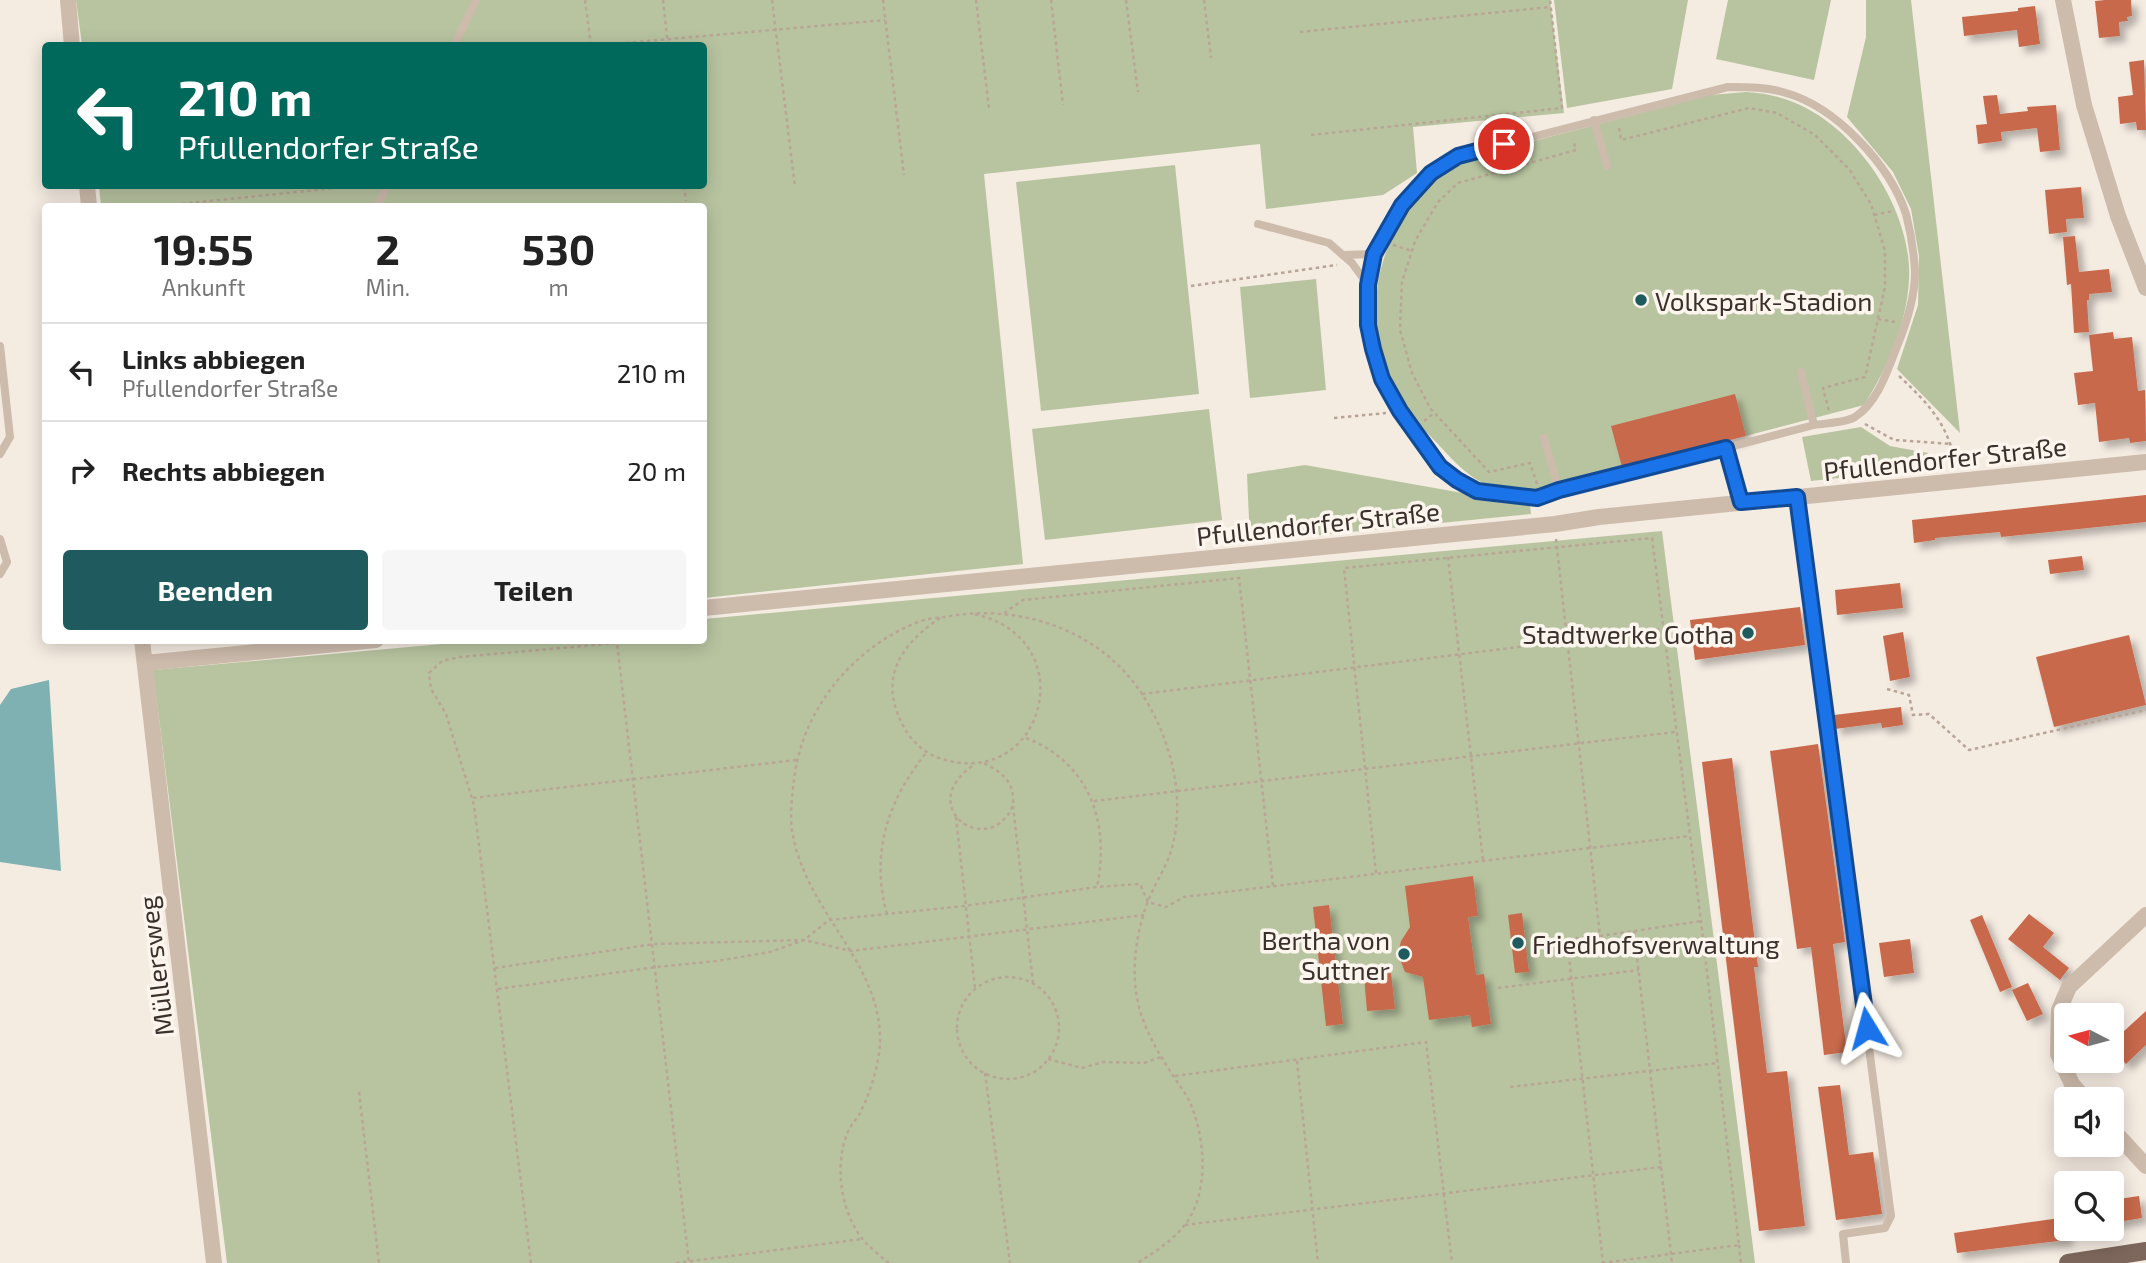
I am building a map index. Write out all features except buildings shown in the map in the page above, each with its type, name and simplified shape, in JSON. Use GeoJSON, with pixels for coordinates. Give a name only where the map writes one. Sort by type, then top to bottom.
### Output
{"type":"FeatureCollection","features":[{"type":"Feature","properties":{"kind":"main road"},"geometry":{"type":"LineString","coordinates":[[2068,1263],[2146,1251]]}},
{"type":"Feature","properties":{"kind":"street"},"geometry":{"type":"LineString","coordinates":[[68,0],[72,42]]}},
{"type":"Feature","properties":{"kind":"street"},"geometry":{"type":"LineString","coordinates":[[2063,0],[2084,105],[2118,216],[2146,288]]}},
{"type":"Feature","properties":{"kind":"street","name":"Pfullendorfer Straße"},"geometry":{"type":"LineString","coordinates":[[707,608],[1555,524],[1741,502],[2146,462]]}},
{"type":"Feature","properties":{"kind":"street","name":"Müllersweg"},"geometry":{"type":"LineString","coordinates":[[143,644],[214,1263]]}},
{"type":"Feature","properties":{"kind":"street"},"geometry":{"type":"LineString","coordinates":[[145,663],[336,644]]}},
{"type":"Feature","properties":{"kind":"street"},"geometry":{"type":"LineString","coordinates":[[2074,1087],[2058,1054],[2059,1010],[2069,987],[2146,915]]}},
{"type":"Feature","properties":{"kind":"street"},"geometry":{"type":"LineString","coordinates":[[2124,1142],[2146,1166]]}},
{"type":"Feature","properties":{"kind":"lane"},"geometry":{"type":"LineString","coordinates":[[456,42],[476,0]]}},
{"type":"Feature","properties":{"kind":"lane"},"geometry":{"type":"LineString","coordinates":[[1728,87],[1754,87],[1786,93],[1815,104],[1858,140],[1888,179],[1903,209],[1912,243],[1914,293],[1889,367],[1874,396],[1854,418],[1814,425],[1559,490],[1541,497],[1506,496],[1477,491],[1440,467],[1400,411],[1382,379],[1368,325],[1368,285],[1374,254],[1415,188],[1431,173],[1458,156],[1594,120],[1728,87]]}},
{"type":"Feature","properties":{"kind":"lane"},"geometry":{"type":"LineString","coordinates":[[1594,120],[1607,166]]}},
{"type":"Feature","properties":{"kind":"lane"},"geometry":{"type":"LineString","coordinates":[[1258,224],[1329,243],[1352,263],[1368,285]]}},
{"type":"Feature","properties":{"kind":"lane"},"geometry":{"type":"LineString","coordinates":[[1343,255],[1374,254]]}},
{"type":"Feature","properties":{"kind":"lane"},"geometry":{"type":"LineString","coordinates":[[0,346],[10,437],[0,454]]}},
{"type":"Feature","properties":{"kind":"lane"},"geometry":{"type":"LineString","coordinates":[[1801,372],[1814,425]]}},
{"type":"Feature","properties":{"kind":"lane"},"geometry":{"type":"LineString","coordinates":[[1544,438],[1559,490]]}},
{"type":"Feature","properties":{"kind":"lane"},"geometry":{"type":"LineString","coordinates":[[1726,448],[1741,502]]}},
{"type":"Feature","properties":{"kind":"lane"},"geometry":{"type":"LineString","coordinates":[[1797,497],[1891,1216],[1885,1228],[1843,1234],[1846,1263]]}},
{"type":"Feature","properties":{"kind":"lane"},"geometry":{"type":"LineString","coordinates":[[0,539],[8,562],[0,574]]}},
{"type":"Feature","properties":{"kind":"path"},"geometry":{"type":"LineString","coordinates":[[585,0],[590,42]]}},
{"type":"Feature","properties":{"kind":"path"},"geometry":{"type":"LineString","coordinates":[[663,0],[668,42]]}},
{"type":"Feature","properties":{"kind":"path"},"geometry":{"type":"LineString","coordinates":[[772,0],[795,187]]}},
{"type":"Feature","properties":{"kind":"path"},"geometry":{"type":"LineString","coordinates":[[883,0],[904,175]]}},
{"type":"Feature","properties":{"kind":"path"},"geometry":{"type":"LineString","coordinates":[[976,0],[989,109]]}},
{"type":"Feature","properties":{"kind":"path"},"geometry":{"type":"LineString","coordinates":[[1051,0],[1063,105]]}},
{"type":"Feature","properties":{"kind":"path"},"geometry":{"type":"LineString","coordinates":[[1126,0],[1138,92]]}},
{"type":"Feature","properties":{"kind":"path"},"geometry":{"type":"LineString","coordinates":[[1204,0],[1211,58]]}},
{"type":"Feature","properties":{"kind":"path"},"geometry":{"type":"LineString","coordinates":[[1311,135],[1562,108],[1550,0]]}},
{"type":"Feature","properties":{"kind":"path"},"geometry":{"type":"LineString","coordinates":[[1300,32],[1550,7]]}},
{"type":"Feature","properties":{"kind":"path"},"geometry":{"type":"LineString","coordinates":[[625,42],[885,20]]}},
{"type":"Feature","properties":{"kind":"path"},"geometry":{"type":"LineString","coordinates":[[1615,115],[1621,140],[1749,107],[1777,113],[1815,135],[1849,169],[1871,204],[1885,251],[1885,288],[1865,377],[1823,388],[1832,422]]}},
{"type":"Feature","properties":{"kind":"path"},"geometry":{"type":"LineString","coordinates":[[1541,497],[1530,463],[1489,472],[1430,408],[1412,373],[1401,330],[1402,282],[1415,241],[1438,202],[1458,183],[1576,150],[1569,127]]}},
{"type":"Feature","properties":{"kind":"path"},"geometry":{"type":"LineString","coordinates":[[190,203],[326,189]]}},
{"type":"Feature","properties":{"kind":"path"},"geometry":{"type":"LineString","coordinates":[[684,189],[686,201]]}},
{"type":"Feature","properties":{"kind":"path"},"geometry":{"type":"LineString","coordinates":[[1874,215],[1903,209]]}},
{"type":"Feature","properties":{"kind":"path"},"geometry":{"type":"LineString","coordinates":[[1380,241],[1412,251]]}},
{"type":"Feature","properties":{"kind":"path"},"geometry":{"type":"LineString","coordinates":[[1191,286],[1352,263]]}},
{"type":"Feature","properties":{"kind":"path"},"geometry":{"type":"LineString","coordinates":[[1889,367],[1927,402],[1952,444],[1954,457]]}},
{"type":"Feature","properties":{"kind":"path"},"geometry":{"type":"LineString","coordinates":[[1334,418],[1400,411]]}},
{"type":"Feature","properties":{"kind":"path"},"geometry":{"type":"LineString","coordinates":[[1854,418],[1894,440],[1952,444]]}},
{"type":"Feature","properties":{"kind":"path"},"geometry":{"type":"LineString","coordinates":[[1555,524],[1600,936]]}},
{"type":"Feature","properties":{"kind":"path"},"geometry":{"type":"LineString","coordinates":[[1376,873],[1344,568],[1652,538],[1741,1263]]}},
{"type":"Feature","properties":{"kind":"path"},"geometry":{"type":"LineString","coordinates":[[1448,557],[1483,860]]}},
{"type":"Feature","properties":{"kind":"path"},"geometry":{"type":"LineString","coordinates":[[1002,614],[1023,600],[1239,578],[1248,679],[1273,886]]}},
{"type":"Feature","properties":{"kind":"path"},"geometry":{"type":"LineString","coordinates":[[941,617],[921,631],[905,648],[895,670],[893,693],[898,716],[911,738],[928,752],[955,763],[984,764],[1005,754],[1025,737],[1038,715],[1042,689],[1038,664],[1026,643],[1009,627],[988,617],[968,613]]}},
{"type":"Feature","properties":{"kind":"path"},"geometry":{"type":"LineString","coordinates":[[889,1263],[862,1239],[850,1216],[842,1189],[841,1159],[848,1133],[861,1111],[880,1045],[878,1015],[871,988],[806,881],[792,833],[792,793],[796,760],[808,725],[832,685],[873,646],[920,621],[968,613],[1016,614],[1056,626],[1096,646],[1142,694],[1166,743],[1176,777],[1176,815],[1170,855],[1144,915],[1134,981],[1138,1007],[1161,1057],[1190,1101],[1200,1131],[1204,1164],[1200,1190],[1184,1225],[1156,1252],[1137,1263]]}},
{"type":"Feature","properties":{"kind":"path"},"geometry":{"type":"LineString","coordinates":[[1142,694],[1662,629]]}},
{"type":"Feature","properties":{"kind":"path"},"geometry":{"type":"LineString","coordinates":[[531,1263],[472,798],[446,714],[431,689],[429,673],[442,661],[460,657],[606,644]]}},
{"type":"Feature","properties":{"kind":"path"},"geometry":{"type":"LineString","coordinates":[[617,644],[689,1262]]}},
{"type":"Feature","properties":{"kind":"path"},"geometry":{"type":"LineString","coordinates":[[1887,689],[1909,695],[1913,715],[1928,714],[1969,750],[2146,710]]}},
{"type":"Feature","properties":{"kind":"path"},"geometry":{"type":"LineString","coordinates":[[1094,801],[1675,732]]}},
{"type":"Feature","properties":{"kind":"path"},"geometry":{"type":"LineString","coordinates":[[1025,737],[1055,754],[1075,772],[1094,801],[1101,833],[1101,864],[1097,887]]}},
{"type":"Feature","properties":{"kind":"path"},"geometry":{"type":"LineString","coordinates":[[887,914],[881,894],[881,851],[885,826],[902,786],[928,752]]}},
{"type":"Feature","properties":{"kind":"path"},"geometry":{"type":"LineString","coordinates":[[472,798],[796,760]]}},
{"type":"Feature","properties":{"kind":"path"},"geometry":{"type":"LineString","coordinates":[[984,764],[1005,776],[1011,785],[1033,983]]}},
{"type":"Feature","properties":{"kind":"path"},"geometry":{"type":"LineString","coordinates":[[974,765],[957,778],[950,798],[956,817],[967,937],[975,989]]}},
{"type":"Feature","properties":{"kind":"path"},"geometry":{"type":"LineString","coordinates":[[956,817],[973,828],[983,830],[1002,822],[1013,806]]}},
{"type":"Feature","properties":{"kind":"path"},"geometry":{"type":"LineString","coordinates":[[1148,902],[1166,907],[1184,897],[1689,836]]}},
{"type":"Feature","properties":{"kind":"path"},"geometry":{"type":"LineString","coordinates":[[498,989],[770,952],[804,940],[830,920],[1140,884],[1148,902]]}},
{"type":"Feature","properties":{"kind":"path"},"geometry":{"type":"LineString","coordinates":[[495,968],[654,944],[804,940],[850,951],[1144,915]]}},
{"type":"Feature","properties":{"kind":"path"},"geometry":{"type":"LineString","coordinates":[[1701,920],[1567,939],[1603,1263],[1739,1245]]}},
{"type":"Feature","properties":{"kind":"path"},"geometry":{"type":"LineString","coordinates":[[1634,930],[1672,1263]]}},
{"type":"Feature","properties":{"kind":"path"},"geometry":{"type":"LineString","coordinates":[[1498,988],[1639,970]]}},
{"type":"Feature","properties":{"kind":"path"},"geometry":{"type":"LineString","coordinates":[[1014,976],[1045,991],[1055,1006],[1060,1023],[1058,1040],[1042,1067],[1028,1076],[995,1078],[968,1060],[960,1046],[957,1030],[959,1013],[967,997],[975,989],[996,978],[1014,976]]}},
{"type":"Feature","properties":{"kind":"path"},"geometry":{"type":"LineString","coordinates":[[1173,1076],[1426,1042],[1452,1263]]}},
{"type":"Feature","properties":{"kind":"path"},"geometry":{"type":"LineString","coordinates":[[1048,1059],[1082,1068],[1103,1062],[1143,1063],[1161,1057]]}},
{"type":"Feature","properties":{"kind":"path"},"geometry":{"type":"LineString","coordinates":[[1297,1061],[1318,1263]]}},
{"type":"Feature","properties":{"kind":"path"},"geometry":{"type":"LineString","coordinates":[[1510,1087],[1718,1063]]}},
{"type":"Feature","properties":{"kind":"path"},"geometry":{"type":"LineString","coordinates":[[985,1073],[1010,1263]]}},
{"type":"Feature","properties":{"kind":"path"},"geometry":{"type":"LineString","coordinates":[[359,1092],[379,1263]]}},
{"type":"Feature","properties":{"kind":"path"},"geometry":{"type":"LineString","coordinates":[[1184,1225],[1661,1167]]}},
{"type":"Feature","properties":{"kind":"path"},"geometry":{"type":"LineString","coordinates":[[676,1263],[862,1239]]}},
{"type":"Feature","properties":{"kind":"green space"},"geometry":{"type":"Polygon","coordinates":[[[76,0],[1550,0],[1564,113],[1413,127],[1417,173],[1383,195],[1266,209],[1260,144],[984,174],[1023,564],[707,598],[707,203],[101,203],[99,189],[707,189],[707,42],[82,42],[76,0]]]}},
{"type":"Feature","properties":{"kind":"green space"},"geometry":{"type":"Polygon","coordinates":[[[1554,0],[1688,0],[1672,89],[1567,108],[1554,0]]]}},
{"type":"Feature","properties":{"kind":"green space"},"geometry":{"type":"Polygon","coordinates":[[[1728,0],[1831,0],[1814,80],[1716,59],[1728,0]]]}},
{"type":"Feature","properties":{"kind":"green space"},"geometry":{"type":"Polygon","coordinates":[[[1866,0],[1911,0],[1960,433],[1897,369],[1918,305],[1919,256],[1911,209],[1893,172],[1847,117],[1866,37],[1866,0]]]}},
{"type":"Feature","properties":{"kind":"green space","name":"Volkspark-Stadion"},"geometry":{"type":"Polygon","coordinates":[[[1746,92],[1793,102],[1817,114],[1839,131],[1859,151],[1876,174],[1902,227],[1908,254],[1909,280],[1904,313],[1888,361],[1864,405],[1531,492],[1501,490],[1467,473],[1425,431],[1403,404],[1388,376],[1378,335],[1376,297],[1383,260],[1398,225],[1418,193],[1439,172],[1468,158],[1710,95],[1746,92]]]}},
{"type":"Feature","properties":{"kind":"green space"},"geometry":{"type":"Polygon","coordinates":[[[1175,165],[1199,394],[1041,411],[1016,182],[1175,165]]]}},
{"type":"Feature","properties":{"kind":"green space"},"geometry":{"type":"Polygon","coordinates":[[[1316,279],[1326,390],[1250,398],[1240,287],[1316,279]]]}},
{"type":"Feature","properties":{"kind":"green space"},"geometry":{"type":"Polygon","coordinates":[[[1209,409],[1222,520],[1045,540],[1032,429],[1209,409]]]}},
{"type":"Feature","properties":{"kind":"green space"},"geometry":{"type":"Polygon","coordinates":[[[1861,427],[1890,446],[1928,453],[1930,468],[1811,481],[1802,437],[1861,427]]]}},
{"type":"Feature","properties":{"kind":"green space"},"geometry":{"type":"Polygon","coordinates":[[[1305,465],[1530,505],[1531,514],[1250,542],[1247,474],[1305,465]]]}},
{"type":"Feature","properties":{"kind":"green space"},"geometry":{"type":"Polygon","coordinates":[[[1662,531],[1755,1263],[227,1263],[153,670],[442,644],[707,644],[707,619],[1662,531]]]}},
{"type":"Feature","properties":{"kind":"water"},"geometry":{"type":"Polygon","coordinates":[[[49,680],[61,871],[0,862],[0,705],[11,689],[49,680]]]}},
{"type":"Feature","properties":{"kind":"place","name":"Volkspark-Stadion"},"geometry":{"type":"Point","coordinates":[1641,300]}},
{"type":"Feature","properties":{"kind":"place","name":"Stadtwerke Gotha"},"geometry":{"type":"Point","coordinates":[1748,633]}},
{"type":"Feature","properties":{"kind":"place","name":"Friedhofsverwaltung"},"geometry":{"type":"Point","coordinates":[1518,943]}},
{"type":"Feature","properties":{"kind":"place","name":"Bertha von Suttner"},"geometry":{"type":"Point","coordinates":[1404,954]}},
{"type":"Feature","properties":{"kind":"route"},"geometry":{"type":"LineString","coordinates":[[1504,144],[1458,156],[1431,173],[1402,205],[1380,241],[1374,254],[1367,298],[1368,325],[1382,379],[1400,411],[1440,467],[1477,491],[1537,498],[1559,490],[1726,448],[1741,502],[1797,497],[1867,1028]]}}]}
